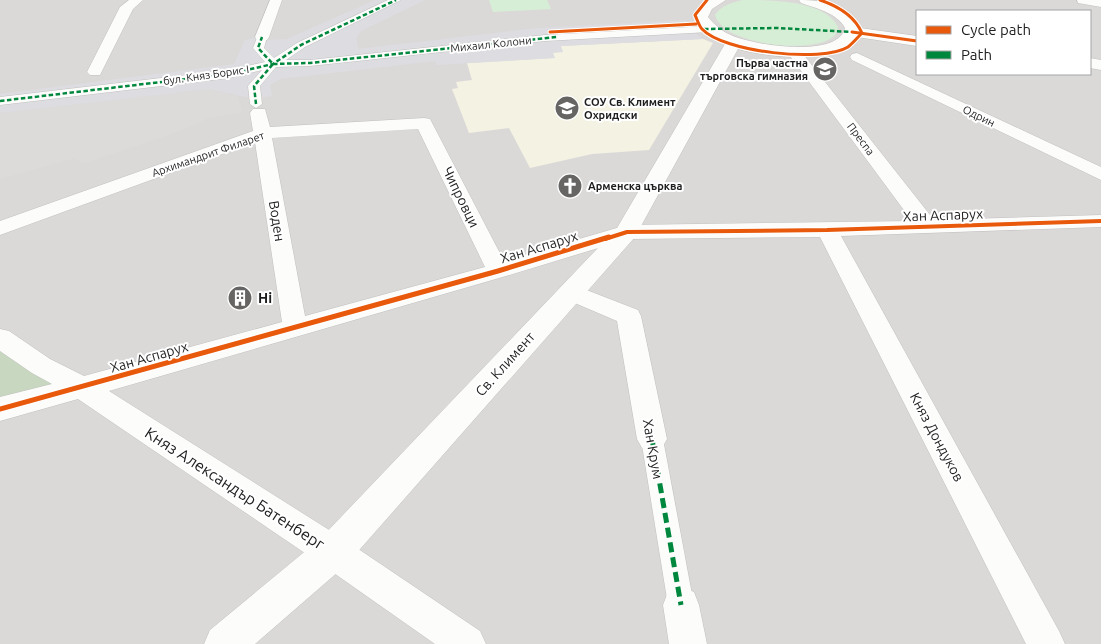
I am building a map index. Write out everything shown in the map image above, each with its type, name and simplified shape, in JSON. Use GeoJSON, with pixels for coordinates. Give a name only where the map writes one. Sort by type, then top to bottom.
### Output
{"type":"FeatureCollection","features":[{"type":"Feature","properties":{"kind":"street"},"geometry":{"type":"LineString","coordinates":[[95,72],[127,7],[137,0]]}},
{"type":"Feature","properties":{"kind":"street"},"geometry":{"type":"LineString","coordinates":[[259,117],[254,86],[273,64],[258,48],[276,0]]}},
{"type":"Feature","properties":{"kind":"street","name":"бул. Княз Борис I"},"geometry":{"type":"LineString","coordinates":[[0,101],[229,74],[273,64],[301,45],[396,0]]}},
{"type":"Feature","properties":{"kind":"street"},"geometry":{"type":"LineString","coordinates":[[714,1],[706,6],[701,17],[709,29],[734,42],[759,48],[794,52],[816,50],[843,42],[852,32],[852,26],[843,16],[825,6],[806,0]]}},
{"type":"Feature","properties":{"kind":"street"},"geometry":{"type":"LineString","coordinates":[[1083,0],[1101,3]]}},
{"type":"Feature","properties":{"kind":"street","name":"Михаил Колони"},"geometry":{"type":"LineString","coordinates":[[273,64],[310,63],[545,38],[709,29]]}},
{"type":"Feature","properties":{"kind":"street"},"geometry":{"type":"LineString","coordinates":[[852,32],[916,41]]}},
{"type":"Feature","properties":{"kind":"street","name":"Св. Климент"},"geometry":{"type":"LineString","coordinates":[[224,644],[333,552],[570,292],[628,232],[734,42]]}},
{"type":"Feature","properties":{"kind":"street","name":"Преспа"},"geometry":{"type":"LineString","coordinates":[[794,52],[928,227]]}},
{"type":"Feature","properties":{"kind":"street","name":"Одрин"},"geometry":{"type":"LineString","coordinates":[[857,57],[1101,174]]}},
{"type":"Feature","properties":{"kind":"street","name":"Архимандрит Филарет"},"geometry":{"type":"LineString","coordinates":[[0,228],[259,117],[424,123]]}},
{"type":"Feature","properties":{"kind":"street","name":"Воден"},"geometry":{"type":"LineString","coordinates":[[259,117],[294,328]]}},
{"type":"Feature","properties":{"kind":"street","name":"Чипровци"},"geometry":{"type":"LineString","coordinates":[[424,123],[498,271]]}},
{"type":"Feature","properties":{"kind":"street","name":"Хан Аспарух"},"geometry":{"type":"LineString","coordinates":[[0,409],[498,271],[628,232],[828,230],[1101,221]]}},
{"type":"Feature","properties":{"kind":"street","name":"Княз Дондуков"},"geometry":{"type":"LineString","coordinates":[[828,230],[1046,644]]}},
{"type":"Feature","properties":{"kind":"street","name":"Хан Крум"},"geometry":{"type":"LineString","coordinates":[[570,292],[629,316],[688,644]]}},
{"type":"Feature","properties":{"kind":"street","name":"Княз Александър Батенберг"},"geometry":{"type":"LineString","coordinates":[[0,338],[41,366],[81,387],[333,552],[467,644]]}},
{"type":"Feature","properties":{"kind":"shaded area"},"geometry":{"type":"Polygon","coordinates":[[[0,0],[1101,0],[1101,644],[0,644],[0,0]]]}},
{"type":"Feature","properties":{"kind":"shaded area"},"geometry":{"type":"Polygon","coordinates":[[[375,0],[425,0],[361,31],[356,38],[358,49],[538,28],[686,20],[691,30],[703,39],[561,46],[563,52],[553,53],[555,58],[437,65],[435,61],[280,79],[270,85],[272,96],[255,99],[209,89],[0,113],[0,94],[234,64],[245,40],[262,37],[271,40],[287,39],[375,0]]]}},
{"type":"Feature","properties":{"kind":"shaded area","name":"CОУ Св. Климент Охридски"},"geometry":{"type":"Polygon","coordinates":[[[703,39],[713,43],[649,150],[592,154],[530,168],[509,128],[469,133],[452,89],[458,88],[456,82],[472,80],[467,63],[554,58],[553,53],[561,46],[703,39]]]}},
{"type":"Feature","properties":{"kind":"shaded area"},"geometry":{"type":"Polygon","coordinates":[[[209,89],[238,96],[242,113],[211,117],[174,133],[84,163],[75,158],[0,179],[0,113],[209,89]]]}},
{"type":"Feature","properties":{"kind":"green space"},"geometry":{"type":"Polygon","coordinates":[[[489,0],[547,0],[551,9],[493,12],[489,0]]]}},
{"type":"Feature","properties":{"kind":"green space"},"geometry":{"type":"Polygon","coordinates":[[[743,0],[796,3],[822,11],[838,27],[835,35],[825,41],[809,45],[791,46],[751,40],[734,34],[721,25],[715,15],[731,3],[743,0]]]}},
{"type":"Feature","properties":{"kind":"green space"},"geometry":{"type":"Polygon","coordinates":[[[0,338],[81,387],[0,409],[0,338]]]}},
{"type":"Feature","properties":{"kind":"marked path"},"geometry":{"type":"LineString","coordinates":[[0,101],[229,74],[273,64],[301,45],[396,0]]}},
{"type":"Feature","properties":{"kind":"marked path"},"geometry":{"type":"LineString","coordinates":[[704,29],[778,28],[852,32]]}},
{"type":"Feature","properties":{"kind":"marked path"},"geometry":{"type":"LineString","coordinates":[[256,104],[254,86],[273,64],[258,48],[262,37]]}},
{"type":"Feature","properties":{"kind":"marked path"},"geometry":{"type":"LineString","coordinates":[[273,64],[310,63],[557,37]]}},
{"type":"Feature","properties":{"kind":"marked path"},"geometry":{"type":"LineString","coordinates":[[652,439],[681,605]]}},
{"type":"Feature","properties":{"kind":"cycle path"},"geometry":{"type":"LineString","coordinates":[[707,0],[695,15],[702,29],[723,41],[754,50],[788,54],[821,54],[848,47],[862,33],[856,21],[845,12],[820,0]]}},
{"type":"Feature","properties":{"kind":"cycle path"},"geometry":{"type":"LineString","coordinates":[[550,32],[696,24]]}},
{"type":"Feature","properties":{"kind":"cycle path"},"geometry":{"type":"LineString","coordinates":[[852,32],[916,41]]}},
{"type":"Feature","properties":{"kind":"cycle path"},"geometry":{"type":"LineString","coordinates":[[0,409],[498,271],[627,232],[827,230],[1101,221]]}},
{"type":"Feature","properties":{"kind":"place","name":"Първа частна търговска гимназия"},"geometry":{"type":"Point","coordinates":[825,69]}},
{"type":"Feature","properties":{"kind":"place","name":"CОУ Св. Климент Охридски"},"geometry":{"type":"Point","coordinates":[567,108]}},
{"type":"Feature","properties":{"kind":"place","name":"Арменска църква"},"geometry":{"type":"Point","coordinates":[570,186]}},
{"type":"Feature","properties":{"kind":"place","name":"Hi"},"geometry":{"type":"Point","coordinates":[240,298]}}]}
